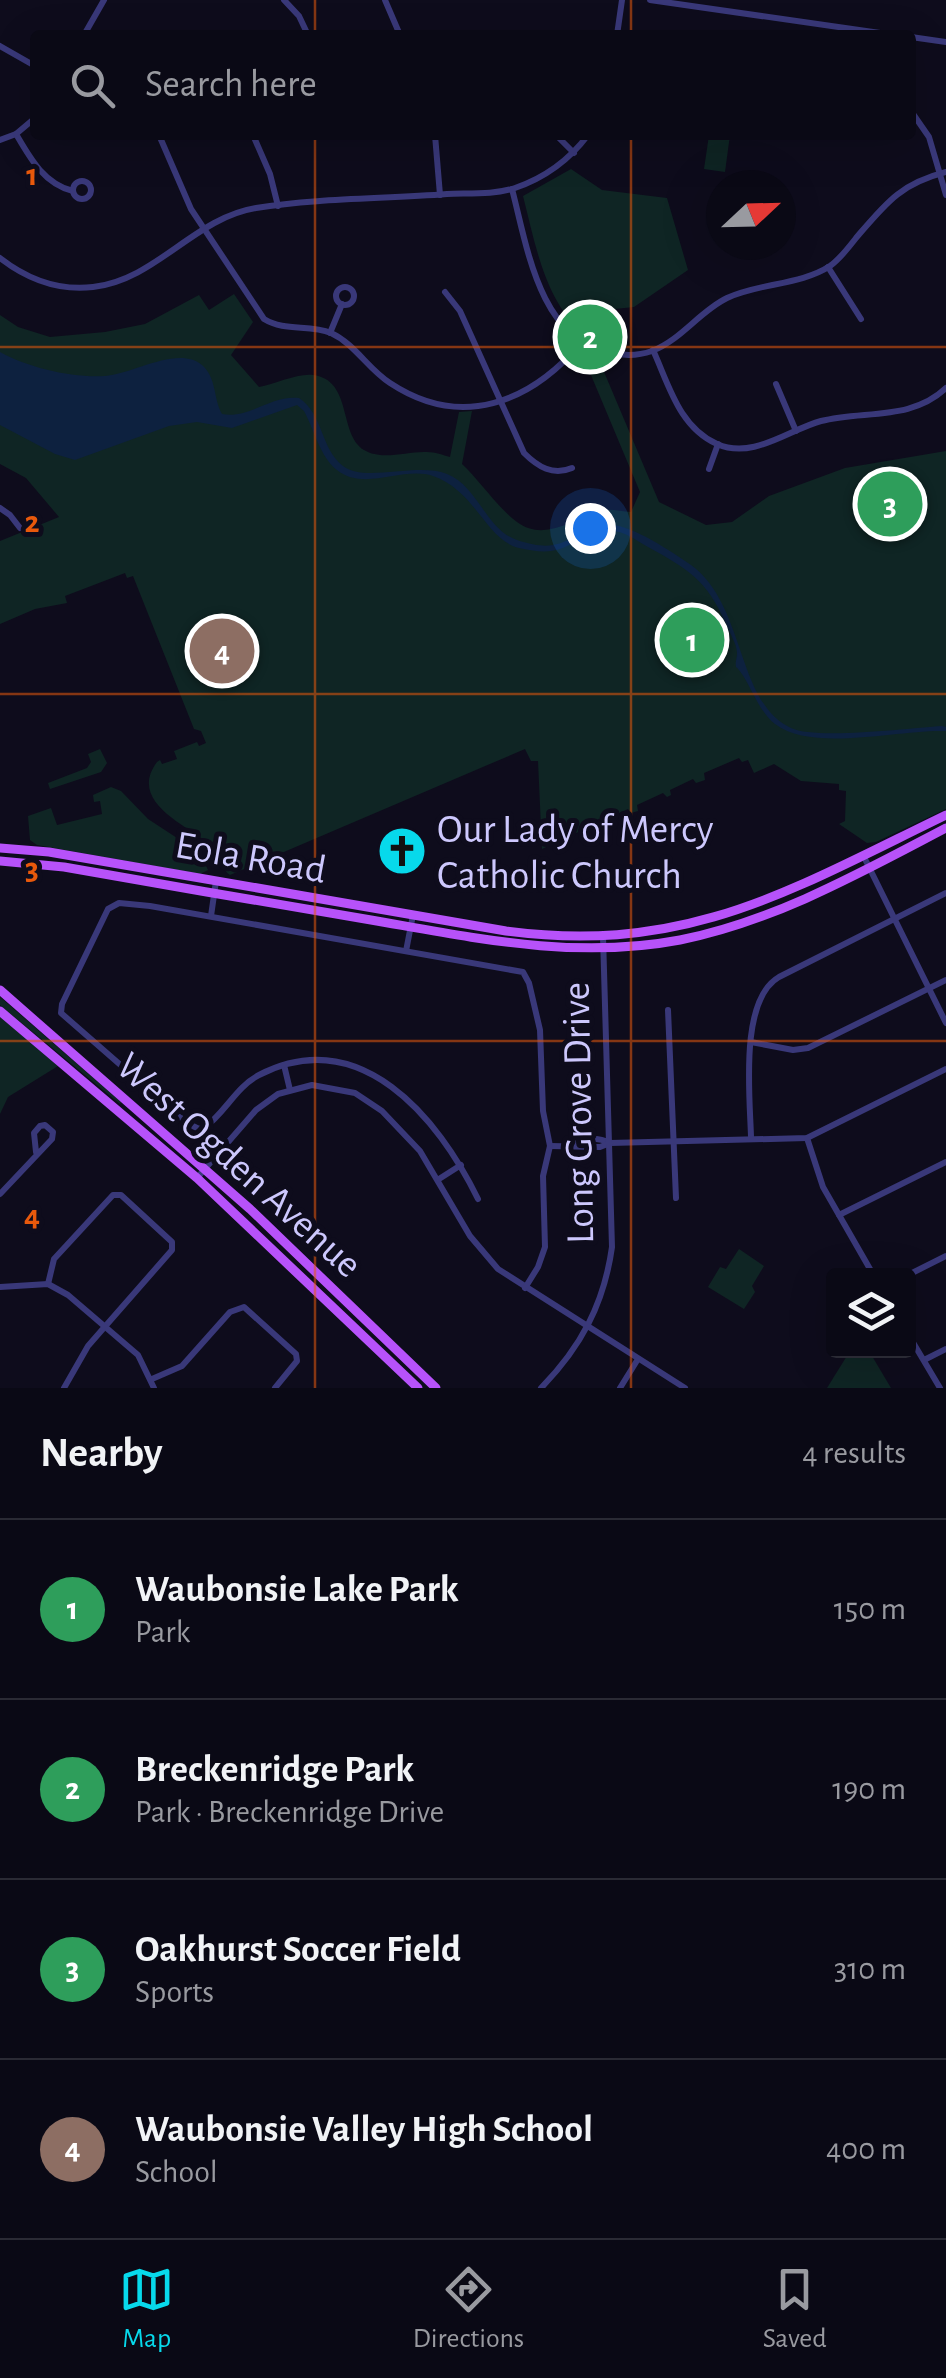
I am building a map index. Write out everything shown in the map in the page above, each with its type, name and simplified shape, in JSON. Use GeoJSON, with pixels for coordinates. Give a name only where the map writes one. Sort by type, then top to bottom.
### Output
{"type":"FeatureCollection","features":[{"type":"Feature","properties":{"kind":"main road","name":"Eola Road"},"geometry":{"type":"LineString","coordinates":[[0,848],[42,850],[523,933],[603,936],[664,930],[736,912],[780,896],[946,814]]}},
{"type":"Feature","properties":{"kind":"main road","name":"Eola Road"},"geometry":{"type":"LineString","coordinates":[[0,861],[38,863],[528,946],[603,949],[660,944],[746,922],[946,828]]}},
{"type":"Feature","properties":{"kind":"main road","name":"West Ogden Avenue"},"geometry":{"type":"LineString","coordinates":[[0,990],[204,1168],[335,1288],[436,1388]]}},
{"type":"Feature","properties":{"kind":"main road","name":"West Ogden Avenue"},"geometry":{"type":"LineString","coordinates":[[0,1011],[197,1178],[418,1388]]}},
{"type":"Feature","properties":{"kind":"main road"},"geometry":{"type":"LineString","coordinates":[[322,1294],[335,1288]]}},
{"type":"Feature","properties":{"kind":"street"},"geometry":{"type":"LineString","coordinates":[[87,30],[104,0]]}},
{"type":"Feature","properties":{"kind":"street"},"geometry":{"type":"LineString","coordinates":[[284,0],[306,30]]}},
{"type":"Feature","properties":{"kind":"street"},"geometry":{"type":"LineString","coordinates":[[385,0],[398,30]]}},
{"type":"Feature","properties":{"kind":"street"},"geometry":{"type":"LineString","coordinates":[[618,30],[622,0]]}},
{"type":"Feature","properties":{"kind":"street"},"geometry":{"type":"LineString","coordinates":[[650,0],[859,30]]}},
{"type":"Feature","properties":{"kind":"street"},"geometry":{"type":"LineString","coordinates":[[916,39],[946,42]]}},
{"type":"Feature","properties":{"kind":"street"},"geometry":{"type":"LineString","coordinates":[[0,46],[30,63]]}},
{"type":"Feature","properties":{"kind":"street"},"geometry":{"type":"LineString","coordinates":[[916,118],[929,137],[943,172],[946,195]]}},
{"type":"Feature","properties":{"kind":"street"},"geometry":{"type":"LineString","coordinates":[[0,140],[30,122]]}},
{"type":"Feature","properties":{"kind":"street"},"geometry":{"type":"LineString","coordinates":[[16,134],[44,176],[74,191]]}},
{"type":"Feature","properties":{"kind":"street"},"geometry":{"type":"LineString","coordinates":[[161,140],[191,209],[264,320],[282,327],[330,333],[386,381],[412,396],[452,406],[501,404],[550,376],[581,343]]}},
{"type":"Feature","properties":{"kind":"street"},"geometry":{"type":"LineString","coordinates":[[255,140],[278,206]]}},
{"type":"Feature","properties":{"kind":"street"},"geometry":{"type":"LineString","coordinates":[[435,140],[440,195]]}},
{"type":"Feature","properties":{"kind":"street"},"geometry":{"type":"LineString","coordinates":[[561,140],[574,153]]}},
{"type":"Feature","properties":{"kind":"street"},"geometry":{"type":"LineString","coordinates":[[0,258],[30,278],[46,283],[95,287],[141,272],[204,230],[238,213],[278,206],[512,190],[551,170],[584,140]]}},
{"type":"Feature","properties":{"kind":"street"},"geometry":{"type":"LineString","coordinates":[[512,190],[530,258],[560,322],[581,343],[618,354],[653,350],[724,300],[828,267],[894,195],[908,184],[943,172]]}},
{"type":"Feature","properties":{"kind":"street"},"geometry":{"type":"LineString","coordinates":[[828,267],[861,319]]}},
{"type":"Feature","properties":{"kind":"street"},"geometry":{"type":"LineString","coordinates":[[445,292],[460,311],[516,440],[529,458],[554,472],[572,468]]}},
{"type":"Feature","properties":{"kind":"street"},"geometry":{"type":"LineString","coordinates":[[330,333],[342,304]]}},
{"type":"Feature","properties":{"kind":"street"},"geometry":{"type":"LineString","coordinates":[[653,350],[686,420],[718,444],[751,448],[829,420],[916,407],[946,388]]}},
{"type":"Feature","properties":{"kind":"street"},"geometry":{"type":"LineString","coordinates":[[776,384],[796,431]]}},
{"type":"Feature","properties":{"kind":"street"},"geometry":{"type":"LineString","coordinates":[[708,470],[718,444]]}},
{"type":"Feature","properties":{"kind":"street"},"geometry":{"type":"LineString","coordinates":[[0,508],[20,528]]}},
{"type":"Feature","properties":{"kind":"street"},"geometry":{"type":"LineString","coordinates":[[863,855],[946,1023]]}},
{"type":"Feature","properties":{"kind":"street"},"geometry":{"type":"LineString","coordinates":[[211,916],[216,880]]}},
{"type":"Feature","properties":{"kind":"street"},"geometry":{"type":"LineString","coordinates":[[751,1138],[751,1042],[759,1001],[770,982],[946,894]]}},
{"type":"Feature","properties":{"kind":"street"},"geometry":{"type":"LineString","coordinates":[[478,1198],[426,1118],[393,1088],[371,1073],[319,1059],[284,1065],[250,1080],[214,1120],[199,1129],[187,1123],[62,1013],[62,1004],[111,906],[124,902],[211,916],[515,969],[526,975],[540,1030],[543,1111],[550,1146],[543,1176],[545,1247],[525,1288]]}},
{"type":"Feature","properties":{"kind":"street"},"geometry":{"type":"LineString","coordinates":[[406,951],[413,915]]}},
{"type":"Feature","properties":{"kind":"street","name":"Long Grove Drive"},"geometry":{"type":"LineString","coordinates":[[541,1388],[589,1328],[605,1284],[612,1247],[603,936]]}},
{"type":"Feature","properties":{"kind":"street"},"geometry":{"type":"LineString","coordinates":[[751,1042],[793,1050],[808,1048],[946,980]]}},
{"type":"Feature","properties":{"kind":"street"},"geometry":{"type":"LineString","coordinates":[[668,1010],[676,1198]]}},
{"type":"Feature","properties":{"kind":"street"},"geometry":{"type":"LineString","coordinates":[[284,1065],[290,1090]]}},
{"type":"Feature","properties":{"kind":"street"},"geometry":{"type":"LineString","coordinates":[[550,1146],[600,1148],[610,1143],[807,1138],[946,1068]]}},
{"type":"Feature","properties":{"kind":"street"},"geometry":{"type":"LineString","coordinates":[[197,1178],[256,1110],[290,1090],[321,1085],[355,1093],[396,1124],[439,1179],[478,1248],[498,1269],[684,1388]]}},
{"type":"Feature","properties":{"kind":"street"},"geometry":{"type":"LineString","coordinates":[[807,1138],[820,1180],[869,1268]]}},
{"type":"Feature","properties":{"kind":"street"},"geometry":{"type":"LineString","coordinates":[[0,1194],[36,1152]]}},
{"type":"Feature","properties":{"kind":"street"},"geometry":{"type":"LineString","coordinates":[[839,1215],[946,1162]]}},
{"type":"Feature","properties":{"kind":"street"},"geometry":{"type":"LineString","coordinates":[[439,1179],[460,1165]]}},
{"type":"Feature","properties":{"kind":"street"},"geometry":{"type":"LineString","coordinates":[[48,1284],[52,1264],[108,1197],[121,1195],[170,1238],[172,1250],[81,1357],[64,1388]]}},
{"type":"Feature","properties":{"kind":"street"},"geometry":{"type":"LineString","coordinates":[[916,1271],[946,1256]]}},
{"type":"Feature","properties":{"kind":"street"},"geometry":{"type":"LineString","coordinates":[[0,1288],[48,1284],[68,1295],[138,1355],[153,1384],[182,1366],[232,1309],[244,1307],[296,1354],[297,1361],[274,1388]]}},
{"type":"Feature","properties":{"kind":"street"},"geometry":{"type":"LineString","coordinates":[[916,1347],[940,1388]]}},
{"type":"Feature","properties":{"kind":"street"},"geometry":{"type":"LineString","coordinates":[[924,1360],[946,1349]]}},
{"type":"Feature","properties":{"kind":"street"},"geometry":{"type":"LineString","coordinates":[[620,1388],[638,1359]]}},
{"type":"Feature","properties":{"kind":"green space"},"geometry":{"type":"Polygon","coordinates":[[[708,140],[729,140],[725,170],[704,169],[708,140]]]}},
{"type":"Feature","properties":{"kind":"green space"},"geometry":{"type":"Polygon","coordinates":[[[571,169],[602,190],[667,198],[688,270],[634,307],[595,311],[599,360],[659,502],[706,525],[732,522],[769,496],[845,468],[946,451],[946,809],[867,843],[839,824],[845,821],[846,791],[839,790],[839,784],[801,781],[774,764],[754,773],[748,760],[742,762],[739,758],[704,773],[705,780],[696,783],[693,779],[670,790],[667,797],[663,793],[637,805],[638,811],[631,813],[628,809],[591,826],[591,832],[587,828],[542,849],[538,761],[531,761],[525,749],[230,875],[212,847],[163,810],[149,788],[157,762],[177,759],[174,751],[197,742],[199,746],[206,743],[201,731],[194,729],[133,576],[127,578],[125,573],[65,596],[67,603],[35,609],[0,624],[0,541],[59,517],[26,478],[0,464],[0,315],[18,327],[50,337],[145,324],[199,295],[209,310],[234,294],[253,322],[231,355],[259,387],[307,375],[326,379],[340,397],[351,432],[364,450],[379,455],[427,452],[450,457],[459,412],[472,411],[462,464],[517,522],[527,528],[548,530],[603,510],[631,512],[640,492],[583,356],[583,333],[550,287],[523,196],[571,169]]]}},
{"type":"Feature","properties":{"kind":"green space"},"geometry":{"type":"Polygon","coordinates":[[[100,749],[107,763],[101,772],[50,789],[48,783],[87,768],[91,762],[88,754],[100,749]]]}},
{"type":"Feature","properties":{"kind":"green space"},"geometry":{"type":"Polygon","coordinates":[[[111,787],[121,791],[148,819],[200,853],[208,870],[200,874],[37,845],[30,840],[28,816],[51,808],[57,825],[102,814],[100,801],[94,802],[93,795],[111,787]]]}},
{"type":"Feature","properties":{"kind":"green space"},"geometry":{"type":"Polygon","coordinates":[[[0,997],[121,1102],[120,1104],[0,1005],[0,997]]]}},
{"type":"Feature","properties":{"kind":"green space"},"geometry":{"type":"Polygon","coordinates":[[[0,1016],[58,1066],[8,1097],[0,1114],[0,1016]]]}},
{"type":"Feature","properties":{"kind":"green space"},"geometry":{"type":"Polygon","coordinates":[[[739,1249],[764,1266],[744,1309],[708,1287],[720,1267],[726,1269],[739,1249]]]}},
{"type":"Feature","properties":{"kind":"green space"},"geometry":{"type":"Polygon","coordinates":[[[846,1358],[873,1358],[891,1388],[827,1388],[846,1358]]]}},
{"type":"Feature","properties":{"kind":"water"},"geometry":{"type":"Polygon","coordinates":[[[0,352],[37,367],[92,376],[116,374],[168,359],[192,360],[210,376],[222,414],[232,415],[299,398],[313,413],[330,450],[343,466],[364,473],[421,470],[447,474],[467,488],[497,527],[517,540],[555,545],[603,525],[624,527],[661,545],[709,582],[722,604],[760,698],[773,715],[791,728],[841,733],[942,726],[946,731],[857,738],[791,733],[769,719],[736,667],[736,646],[711,596],[695,577],[674,562],[628,535],[612,531],[548,551],[519,548],[498,535],[460,492],[433,476],[359,479],[337,470],[326,458],[304,411],[297,405],[232,428],[197,422],[169,426],[75,460],[55,454],[0,425],[0,352]]]}},
{"type":"Feature","properties":{"kind":"place","name":"Breckenridge Park"},"geometry":{"type":"Point","coordinates":[590,337]}},
{"type":"Feature","properties":{"kind":"place","name":"Oakhurst Soccer Field"},"geometry":{"type":"Point","coordinates":[890,504]}},
{"type":"Feature","properties":{"kind":"place","name":"Waubonsie Lake Park"},"geometry":{"type":"Point","coordinates":[692,640]}},
{"type":"Feature","properties":{"kind":"place","name":"Waubonsie Valley High School"},"geometry":{"type":"Point","coordinates":[222,651]}},
{"type":"Feature","properties":{"kind":"place","name":"Our Lady of Mercy Catholic Church"},"geometry":{"type":"Point","coordinates":[402,851]}}]}
